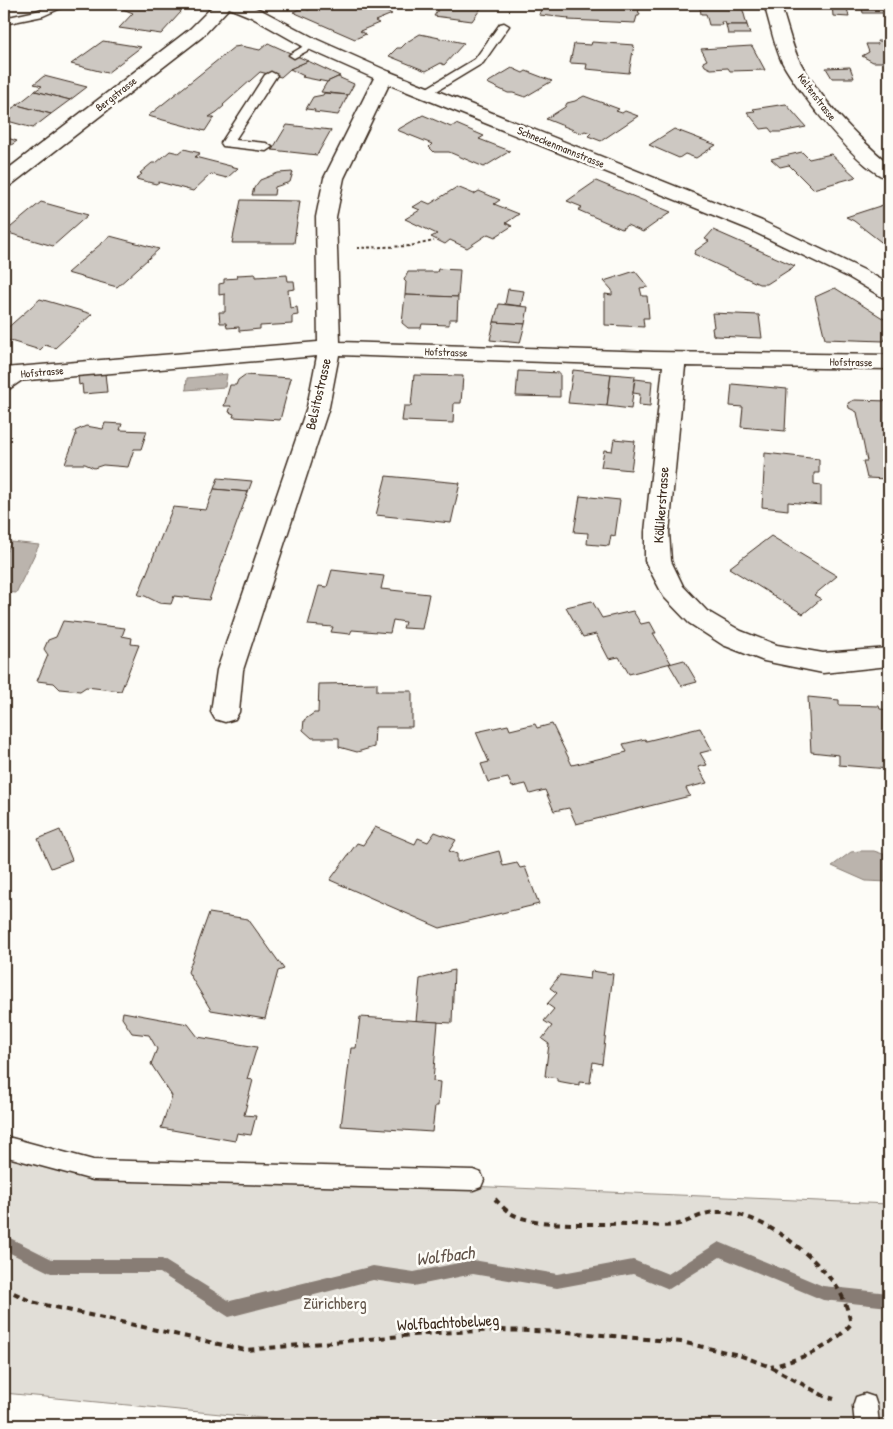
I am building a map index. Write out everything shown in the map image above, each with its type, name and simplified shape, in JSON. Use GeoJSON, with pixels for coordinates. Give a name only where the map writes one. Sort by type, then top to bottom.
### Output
{"type":"FeatureCollection","features":[{"type":"Feature","properties":{"kind":"street","name":"Bergstrasse"},"geometry":{"type":"LineString","coordinates":[[4,181],[196,33],[224,4]]}},
{"type":"Feature","properties":{"kind":"street","name":"Schneckenmannstrasse"},"geometry":{"type":"LineString","coordinates":[[232,4],[257,14],[312,44],[384,76],[755,225],[857,274],[889,293]]}},
{"type":"Feature","properties":{"kind":"street","name":"Keltenstrasse"},"geometry":{"type":"LineString","coordinates":[[772,4],[790,62],[822,107],[860,149],[889,173]]}},
{"type":"Feature","properties":{"kind":"street","name":"Belsitostrasse"},"geometry":{"type":"LineString","coordinates":[[225,712],[230,670],[318,407],[329,348],[326,217],[334,178],[384,76]]}},
{"type":"Feature","properties":{"kind":"street","name":"Hofstrasse"},"geometry":{"type":"LineString","coordinates":[[13,374],[329,348],[675,359],[889,362]]}},
{"type":"Feature","properties":{"kind":"street","name":"Köllikerstrasse"},"geometry":{"type":"LineString","coordinates":[[675,359],[657,532],[658,561],[673,591],[698,617],[732,638],[773,654],[823,663],[889,657]]}},
{"type":"Feature","properties":{"kind":"lane"},"geometry":{"type":"LineString","coordinates":[[4,21],[39,14],[65,4]]}},
{"type":"Feature","properties":{"kind":"lane"},"geometry":{"type":"LineString","coordinates":[[426,93],[480,61],[504,26]]}},
{"type":"Feature","properties":{"kind":"lane"},"geometry":{"type":"LineString","coordinates":[[294,55],[312,44]]}},
{"type":"Feature","properties":{"kind":"lane"},"geometry":{"type":"LineString","coordinates":[[266,147],[227,143],[271,75]]}},
{"type":"Feature","properties":{"kind":"lane"},"geometry":{"type":"LineString","coordinates":[[4,386],[13,374]]}},
{"type":"Feature","properties":{"kind":"lane"},"geometry":{"type":"LineString","coordinates":[[4,1146],[93,1170],[474,1180]]}},
{"type":"Feature","properties":{"kind":"path"},"geometry":{"type":"LineString","coordinates":[[360,248],[410,246],[434,240]]}},
{"type":"Feature","properties":{"kind":"path"},"geometry":{"type":"LineString","coordinates":[[474,1180],[512,1214],[539,1222],[675,1225],[695,1217],[722,1212],[752,1219],[778,1233],[832,1277],[850,1311],[851,1324],[842,1336],[824,1350],[771,1367]]}},
{"type":"Feature","properties":{"kind":"path","name":"Wolfbachtobelweg"},"geometry":{"type":"LineString","coordinates":[[4,1288],[32,1302],[245,1350],[498,1330],[567,1332],[681,1342],[739,1355],[771,1367],[866,1416]]}},
{"type":"Feature","properties":{"kind":"green space","name":"Zürichberg"},"geometry":{"type":"Polygon","coordinates":[[[4,1150],[93,1170],[889,1204],[889,1425],[334,1425],[4,1393],[4,1150]]]}},
{"type":"Feature","properties":{"kind":"shaded area"},"geometry":{"type":"Polygon","coordinates":[[[227,374],[225,387],[186,390],[187,378],[227,374]]]}},
{"type":"Feature","properties":{"kind":"shaded area"},"geometry":{"type":"Polygon","coordinates":[[[11,542],[39,545],[16,593],[4,592],[4,557],[11,542]]]}},
{"type":"Feature","properties":{"kind":"shaded area"},"geometry":{"type":"Polygon","coordinates":[[[874,851],[889,856],[889,882],[866,881],[832,866],[851,852],[874,851]]]}},
{"type":"Feature","properties":{"kind":"building"},"geometry":{"type":"Polygon","coordinates":[[[110,4],[174,4],[181,12],[161,34],[119,28],[133,13],[110,4]]]}},
{"type":"Feature","properties":{"kind":"building"},"geometry":{"type":"Polygon","coordinates":[[[327,4],[350,4],[357,7],[368,4],[392,14],[375,21],[379,23],[360,31],[366,34],[355,39],[293,12],[303,7],[308,10],[327,4]]]}},
{"type":"Feature","properties":{"kind":"building"},"geometry":{"type":"Polygon","coordinates":[[[442,4],[484,4],[472,21],[434,16],[442,4]]]}},
{"type":"Feature","properties":{"kind":"building"},"geometry":{"type":"Polygon","coordinates":[[[543,4],[605,4],[640,7],[638,13],[640,13],[635,23],[568,20],[569,18],[539,15],[543,4]]]}},
{"type":"Feature","properties":{"kind":"building"},"geometry":{"type":"Polygon","coordinates":[[[832,4],[887,4],[889,13],[863,13],[862,8],[847,8],[849,17],[833,16],[832,4]]]}},
{"type":"Feature","properties":{"kind":"building"},"geometry":{"type":"Polygon","coordinates":[[[742,7],[747,25],[726,25],[725,22],[721,22],[722,25],[709,25],[706,14],[701,14],[700,8],[742,7]]]}},
{"type":"Feature","properties":{"kind":"building"},"geometry":{"type":"Polygon","coordinates":[[[726,25],[747,25],[750,34],[728,34],[726,25]]]}},
{"type":"Feature","properties":{"kind":"building"},"geometry":{"type":"Polygon","coordinates":[[[420,34],[464,43],[444,65],[441,63],[426,71],[389,56],[397,48],[401,48],[420,34]]]}},
{"type":"Feature","properties":{"kind":"building"},"geometry":{"type":"Polygon","coordinates":[[[103,41],[141,47],[107,73],[71,64],[103,41]]]}},
{"type":"Feature","properties":{"kind":"building"},"geometry":{"type":"Polygon","coordinates":[[[877,41],[889,41],[889,65],[888,62],[873,62],[862,56],[869,52],[866,44],[878,44],[877,41]]]}},
{"type":"Feature","properties":{"kind":"building"},"geometry":{"type":"Polygon","coordinates":[[[592,42],[634,45],[629,73],[586,69],[587,64],[570,63],[574,44],[591,45],[592,42]]]}},
{"type":"Feature","properties":{"kind":"building"},"geometry":{"type":"Polygon","coordinates":[[[268,43],[308,61],[290,69],[281,77],[260,72],[224,106],[209,117],[214,117],[205,131],[148,116],[234,47],[241,46],[260,50],[268,43]]]}},
{"type":"Feature","properties":{"kind":"building"},"geometry":{"type":"Polygon","coordinates":[[[752,46],[765,70],[730,71],[728,68],[711,69],[705,66],[703,62],[707,60],[701,49],[752,46]]]}},
{"type":"Feature","properties":{"kind":"building"},"geometry":{"type":"Polygon","coordinates":[[[308,61],[340,76],[327,82],[302,77],[304,76],[290,69],[308,61]]]}},
{"type":"Feature","properties":{"kind":"building"},"geometry":{"type":"Polygon","coordinates":[[[850,67],[854,78],[832,78],[826,68],[850,67]]]}},
{"type":"Feature","properties":{"kind":"building"},"geometry":{"type":"Polygon","coordinates":[[[512,68],[552,81],[525,97],[508,93],[487,83],[512,68]]]}},
{"type":"Feature","properties":{"kind":"building"},"geometry":{"type":"Polygon","coordinates":[[[44,76],[87,87],[70,100],[35,91],[42,86],[34,84],[44,76]]]}},
{"type":"Feature","properties":{"kind":"building"},"geometry":{"type":"Polygon","coordinates":[[[338,77],[354,84],[348,95],[321,92],[327,82],[338,77]]]}},
{"type":"Feature","properties":{"kind":"building"},"geometry":{"type":"Polygon","coordinates":[[[35,91],[70,100],[51,114],[17,105],[35,91]]]}},
{"type":"Feature","properties":{"kind":"building"},"geometry":{"type":"Polygon","coordinates":[[[324,93],[348,95],[338,115],[306,109],[313,97],[323,95],[324,93]]]}},
{"type":"Feature","properties":{"kind":"building"},"geometry":{"type":"Polygon","coordinates":[[[584,96],[619,109],[616,111],[622,113],[625,111],[638,116],[601,141],[588,136],[591,133],[585,131],[581,133],[546,119],[565,107],[567,103],[584,96]]]}},
{"type":"Feature","properties":{"kind":"building"},"geometry":{"type":"Polygon","coordinates":[[[786,104],[806,127],[772,132],[769,128],[761,129],[747,112],[755,111],[753,109],[786,104]]]}},
{"type":"Feature","properties":{"kind":"building"},"geometry":{"type":"Polygon","coordinates":[[[17,105],[51,114],[33,128],[4,120],[4,110],[8,111],[17,105]]]}},
{"type":"Feature","properties":{"kind":"building"},"geometry":{"type":"Polygon","coordinates":[[[423,115],[451,127],[456,124],[484,136],[479,139],[510,151],[484,167],[449,152],[434,152],[429,147],[432,144],[397,130],[423,115]]]}},
{"type":"Feature","properties":{"kind":"building"},"geometry":{"type":"Polygon","coordinates":[[[287,125],[331,130],[317,155],[272,150],[287,125]]]}},
{"type":"Feature","properties":{"kind":"building"},"geometry":{"type":"Polygon","coordinates":[[[674,129],[716,145],[696,158],[685,154],[679,158],[649,145],[674,129]]]}},
{"type":"Feature","properties":{"kind":"building"},"geometry":{"type":"Polygon","coordinates":[[[4,137],[17,141],[4,150],[4,137]]]}},
{"type":"Feature","properties":{"kind":"building"},"geometry":{"type":"Polygon","coordinates":[[[184,149],[200,153],[195,157],[238,168],[227,178],[211,174],[193,191],[159,182],[156,184],[136,179],[152,163],[156,163],[170,151],[179,153],[184,149]]]}},
{"type":"Feature","properties":{"kind":"building"},"geometry":{"type":"Polygon","coordinates":[[[802,152],[809,159],[831,154],[856,177],[813,189],[789,165],[780,167],[771,159],[802,152]]]}},
{"type":"Feature","properties":{"kind":"building"},"geometry":{"type":"Polygon","coordinates":[[[293,172],[290,182],[275,187],[274,195],[252,195],[254,188],[260,180],[278,173],[293,172]]]}},
{"type":"Feature","properties":{"kind":"building"},"geometry":{"type":"Polygon","coordinates":[[[596,181],[671,212],[643,232],[627,225],[622,229],[578,210],[582,207],[567,201],[596,181]]]}},
{"type":"Feature","properties":{"kind":"building"},"geometry":{"type":"Polygon","coordinates":[[[457,187],[474,194],[479,191],[500,200],[494,204],[519,214],[506,223],[512,226],[495,237],[488,234],[467,248],[450,240],[445,244],[431,237],[437,234],[405,219],[420,210],[413,207],[423,201],[430,204],[457,187]]]}},
{"type":"Feature","properties":{"kind":"building"},"geometry":{"type":"Polygon","coordinates":[[[241,200],[300,201],[294,243],[232,243],[241,200]]]}},
{"type":"Feature","properties":{"kind":"building"},"geometry":{"type":"Polygon","coordinates":[[[41,202],[88,215],[53,246],[5,232],[41,202]]]}},
{"type":"Feature","properties":{"kind":"building"},"geometry":{"type":"Polygon","coordinates":[[[889,203],[889,243],[885,245],[846,217],[889,203]]]}},
{"type":"Feature","properties":{"kind":"building"},"geometry":{"type":"Polygon","coordinates":[[[713,230],[795,266],[767,284],[759,284],[694,254],[695,251],[709,241],[705,239],[713,230]]]}},
{"type":"Feature","properties":{"kind":"building"},"geometry":{"type":"Polygon","coordinates":[[[110,236],[159,249],[117,287],[67,273],[110,236]]]}},
{"type":"Feature","properties":{"kind":"building"},"geometry":{"type":"Polygon","coordinates":[[[438,269],[460,270],[458,297],[405,295],[406,282],[404,280],[408,272],[437,272],[438,269]]]}},
{"type":"Feature","properties":{"kind":"building"},"geometry":{"type":"Polygon","coordinates":[[[635,271],[648,287],[640,288],[642,296],[647,296],[649,318],[643,318],[644,327],[605,325],[605,294],[612,295],[612,290],[604,281],[635,271]]]}},
{"type":"Feature","properties":{"kind":"building"},"geometry":{"type":"Polygon","coordinates":[[[256,274],[256,277],[287,275],[288,281],[294,281],[295,289],[288,290],[290,308],[297,307],[298,315],[292,316],[292,324],[260,326],[260,329],[239,331],[239,327],[227,328],[226,323],[220,323],[219,312],[225,312],[225,294],[219,295],[219,284],[224,283],[224,279],[238,278],[237,275],[256,274]]]}},
{"type":"Feature","properties":{"kind":"building"},"geometry":{"type":"Polygon","coordinates":[[[835,288],[889,322],[889,332],[884,341],[825,339],[815,297],[835,288]]]}},
{"type":"Feature","properties":{"kind":"building"},"geometry":{"type":"Polygon","coordinates":[[[508,289],[524,291],[521,306],[505,304],[508,289]]]}},
{"type":"Feature","properties":{"kind":"building"},"geometry":{"type":"Polygon","coordinates":[[[405,295],[458,297],[457,319],[449,319],[449,325],[422,324],[421,328],[408,328],[402,323],[405,295]]]}},
{"type":"Feature","properties":{"kind":"building"},"geometry":{"type":"Polygon","coordinates":[[[40,299],[92,314],[55,348],[45,345],[40,350],[4,339],[4,331],[40,299]]]}},
{"type":"Feature","properties":{"kind":"building"},"geometry":{"type":"Polygon","coordinates":[[[499,304],[528,307],[525,324],[494,322],[499,304]]]}},
{"type":"Feature","properties":{"kind":"building"},"geometry":{"type":"Polygon","coordinates":[[[712,313],[759,315],[762,338],[713,335],[712,313]]]}},
{"type":"Feature","properties":{"kind":"building"},"geometry":{"type":"Polygon","coordinates":[[[494,322],[525,324],[520,343],[490,340],[494,322]]]}},
{"type":"Feature","properties":{"kind":"building"},"geometry":{"type":"Polygon","coordinates":[[[573,370],[611,374],[607,406],[568,403],[573,370]]]}},
{"type":"Feature","properties":{"kind":"building"},"geometry":{"type":"Polygon","coordinates":[[[518,371],[560,373],[560,397],[516,396],[518,371]]]}},
{"type":"Feature","properties":{"kind":"building"},"geometry":{"type":"Polygon","coordinates":[[[105,373],[107,392],[83,394],[82,384],[79,385],[78,376],[105,373]]]}},
{"type":"Feature","properties":{"kind":"building"},"geometry":{"type":"Polygon","coordinates":[[[611,374],[635,376],[631,409],[607,406],[611,374]]]}},
{"type":"Feature","properties":{"kind":"building"},"geometry":{"type":"Polygon","coordinates":[[[245,375],[291,378],[280,420],[233,417],[234,414],[229,412],[231,406],[224,406],[230,385],[236,385],[238,380],[245,375]]]}},
{"type":"Feature","properties":{"kind":"building"},"geometry":{"type":"Polygon","coordinates":[[[414,375],[463,376],[461,403],[454,403],[453,423],[402,421],[404,406],[411,406],[414,375]]]}},
{"type":"Feature","properties":{"kind":"building"},"geometry":{"type":"Polygon","coordinates":[[[635,379],[652,381],[650,406],[639,405],[640,394],[633,393],[635,379]]]}},
{"type":"Feature","properties":{"kind":"building"},"geometry":{"type":"Polygon","coordinates":[[[732,384],[787,389],[785,431],[741,427],[743,407],[730,406],[732,384]]]}},
{"type":"Feature","properties":{"kind":"building"},"geometry":{"type":"Polygon","coordinates":[[[854,400],[889,401],[888,479],[867,478],[863,461],[867,461],[857,412],[849,408],[848,403],[854,400]]]}},
{"type":"Feature","properties":{"kind":"building"},"geometry":{"type":"Polygon","coordinates":[[[105,423],[122,424],[120,430],[147,431],[141,449],[134,449],[128,467],[103,465],[94,468],[85,464],[65,464],[76,435],[75,431],[86,426],[103,429],[105,423]]]}},
{"type":"Feature","properties":{"kind":"building"},"geometry":{"type":"Polygon","coordinates":[[[614,439],[635,441],[631,470],[601,467],[604,450],[612,451],[614,439]]]}},
{"type":"Feature","properties":{"kind":"building"},"geometry":{"type":"Polygon","coordinates":[[[765,453],[819,459],[819,473],[814,473],[814,484],[821,485],[821,505],[788,502],[788,510],[762,507],[765,453]]]}},
{"type":"Feature","properties":{"kind":"building"},"geometry":{"type":"Polygon","coordinates":[[[386,476],[460,483],[451,523],[376,515],[386,476]]]}},
{"type":"Feature","properties":{"kind":"building"},"geometry":{"type":"Polygon","coordinates":[[[218,478],[252,481],[248,492],[214,489],[218,478]]]}},
{"type":"Feature","properties":{"kind":"building"},"geometry":{"type":"Polygon","coordinates":[[[214,489],[248,492],[209,600],[174,596],[171,604],[159,603],[145,596],[138,595],[173,507],[206,510],[214,489]]]}},
{"type":"Feature","properties":{"kind":"building"},"geometry":{"type":"Polygon","coordinates":[[[580,496],[620,500],[615,536],[611,535],[609,546],[587,544],[588,533],[574,532],[580,496]]]}},
{"type":"Feature","properties":{"kind":"building"},"geometry":{"type":"Polygon","coordinates":[[[771,536],[837,576],[814,595],[821,599],[803,614],[729,568],[771,536]]]}},
{"type":"Feature","properties":{"kind":"building"},"geometry":{"type":"Polygon","coordinates":[[[332,570],[384,576],[381,589],[429,594],[422,629],[403,628],[405,622],[393,620],[390,633],[352,630],[350,634],[331,632],[333,627],[308,625],[319,586],[327,587],[332,570]]]}},
{"type":"Feature","properties":{"kind":"building"},"geometry":{"type":"Polygon","coordinates":[[[592,601],[602,618],[633,611],[641,624],[650,622],[656,633],[653,633],[671,663],[629,674],[619,657],[609,659],[596,634],[583,637],[566,607],[592,601]]]}},
{"type":"Feature","properties":{"kind":"building"},"geometry":{"type":"Polygon","coordinates":[[[63,621],[125,628],[122,636],[132,638],[131,644],[139,645],[121,691],[86,687],[80,691],[60,689],[54,683],[37,681],[48,655],[44,649],[48,640],[56,637],[63,621]]]}},
{"type":"Feature","properties":{"kind":"building"},"geometry":{"type":"Polygon","coordinates":[[[684,660],[697,682],[682,686],[669,664],[684,660]]]}},
{"type":"Feature","properties":{"kind":"building"},"geometry":{"type":"Polygon","coordinates":[[[377,683],[377,691],[412,691],[412,727],[375,727],[374,747],[357,752],[339,747],[339,738],[312,738],[303,730],[304,720],[314,713],[318,713],[319,684],[377,683]]]}},
{"type":"Feature","properties":{"kind":"building"},"geometry":{"type":"Polygon","coordinates":[[[808,697],[839,700],[839,705],[879,706],[880,709],[889,710],[889,769],[839,765],[839,755],[811,752],[808,697]]]}},
{"type":"Feature","properties":{"kind":"building"},"geometry":{"type":"Polygon","coordinates":[[[535,724],[537,728],[552,724],[572,765],[627,752],[623,744],[645,739],[646,741],[700,728],[712,750],[700,753],[707,765],[698,767],[707,783],[686,788],[690,796],[576,824],[569,808],[554,811],[545,790],[530,794],[526,784],[512,787],[508,778],[488,782],[481,764],[489,762],[476,732],[508,725],[510,730],[535,724]]]}},
{"type":"Feature","properties":{"kind":"building"},"geometry":{"type":"Polygon","coordinates":[[[375,827],[415,844],[418,838],[428,842],[435,832],[456,840],[449,851],[457,854],[457,862],[499,851],[503,866],[517,863],[520,868],[525,867],[539,904],[440,928],[330,880],[357,843],[363,845],[375,827]]]}},
{"type":"Feature","properties":{"kind":"building"},"geometry":{"type":"Polygon","coordinates":[[[60,830],[72,860],[51,868],[38,839],[60,830]]]}},
{"type":"Feature","properties":{"kind":"building"},"geometry":{"type":"Polygon","coordinates":[[[209,913],[248,919],[284,969],[278,971],[265,1019],[211,1010],[188,972],[209,913]]]}},
{"type":"Feature","properties":{"kind":"building"},"geometry":{"type":"Polygon","coordinates":[[[454,970],[452,1023],[416,1021],[420,979],[454,970]]]}},
{"type":"Feature","properties":{"kind":"building"},"geometry":{"type":"Polygon","coordinates":[[[591,971],[613,974],[602,1064],[593,1062],[590,1083],[579,1082],[579,1085],[557,1081],[557,1078],[545,1076],[549,1044],[542,1039],[552,1026],[544,1021],[554,1009],[547,1004],[557,993],[550,988],[560,975],[590,979],[591,971]]]}},
{"type":"Feature","properties":{"kind":"building"},"geometry":{"type":"Polygon","coordinates":[[[123,1012],[188,1024],[198,1037],[257,1047],[247,1079],[253,1080],[244,1115],[256,1116],[251,1135],[237,1133],[235,1141],[161,1128],[172,1096],[151,1064],[157,1049],[149,1035],[132,1033],[122,1018],[123,1012]]]}},
{"type":"Feature","properties":{"kind":"building"},"geometry":{"type":"Polygon","coordinates":[[[360,1017],[438,1022],[433,1081],[440,1082],[438,1106],[435,1106],[432,1132],[341,1126],[351,1048],[356,1048],[360,1017]]]}},
{"type":"Feature","properties":{"kind":"waterway","name":"Wolfbach"},"geometry":{"type":"LineString","coordinates":[[4,1242],[51,1266],[162,1266],[229,1309],[373,1273],[414,1279],[473,1267],[557,1281],[633,1267],[669,1282],[719,1249],[823,1293],[889,1300]]}}]}
